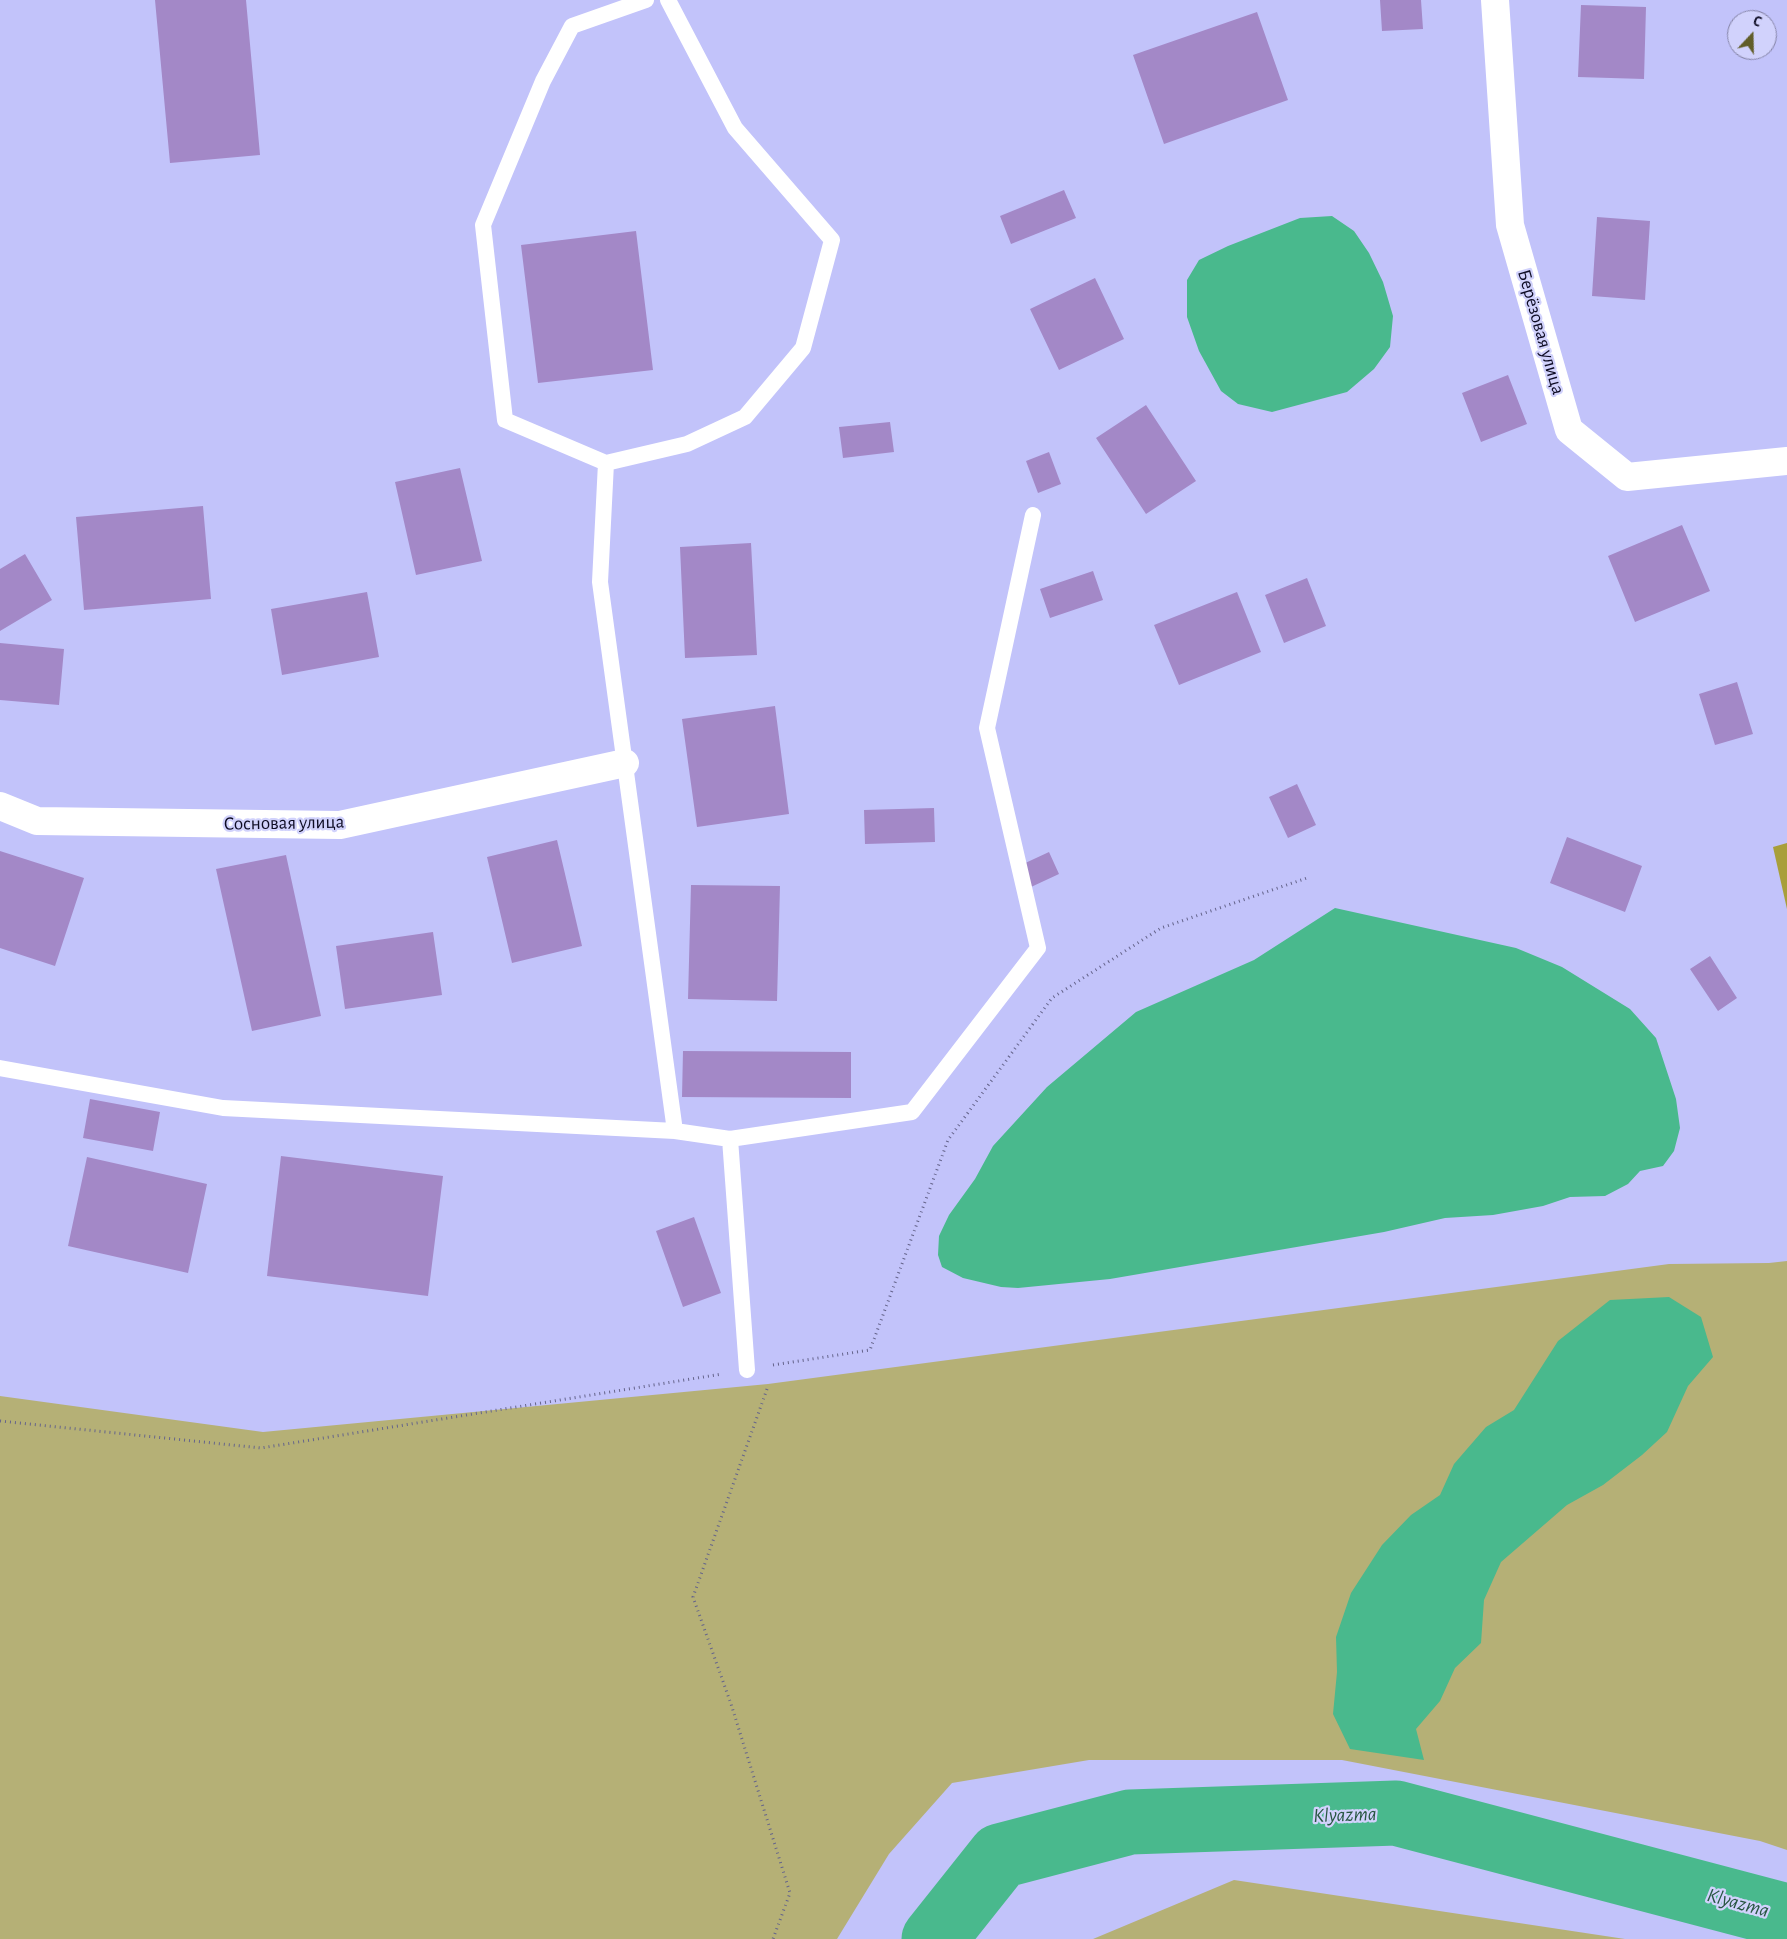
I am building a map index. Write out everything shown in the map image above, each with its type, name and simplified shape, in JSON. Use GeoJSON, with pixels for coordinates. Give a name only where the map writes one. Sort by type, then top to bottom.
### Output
{"type":"FeatureCollection","features":[{"type":"Feature","properties":{"kind":"street","name":"Берёзовая улица"},"geometry":{"type":"LineString","coordinates":[[1495,0],[1510,225],[1569,430],[1627,477],[1787,461]]}},
{"type":"Feature","properties":{"kind":"street","name":"Сосновая улица"},"geometry":{"type":"LineString","coordinates":[[0,806],[37,821],[340,825],[625,763]]}},
{"type":"Feature","properties":{"kind":"lane"},"geometry":{"type":"LineString","coordinates":[[646,0],[572,26],[543,81],[483,225],[505,420],[606,463],[686,444],[745,417],[803,348],[832,240],[735,128],[668,0]]}},
{"type":"Feature","properties":{"kind":"lane"},"geometry":{"type":"LineString","coordinates":[[606,463],[600,582],[676,1130]]}},
{"type":"Feature","properties":{"kind":"lane"},"geometry":{"type":"LineString","coordinates":[[0,1068],[223,1108],[676,1130],[730,1139],[912,1112],[1038,948],[987,728],[1033,515]]}},
{"type":"Feature","properties":{"kind":"lane"},"geometry":{"type":"LineString","coordinates":[[730,1139],[747,1370]]}},
{"type":"Feature","properties":{"kind":"path"},"geometry":{"type":"LineString","coordinates":[[0,1421],[261,1448],[870,1350],[948,1140],[1052,998],[1162,928],[1307,878]]}},
{"type":"Feature","properties":{"kind":"path"},"geometry":{"type":"LineString","coordinates":[[772,1374],[776,1365]]}},
{"type":"Feature","properties":{"kind":"path"},"geometry":{"type":"LineString","coordinates":[[769,1383],[693,1597],[731,1704],[790,1893],[773,1939]]}},
{"type":"Feature","properties":{"kind":"shaded area"},"geometry":{"type":"Polygon","coordinates":[[[1332,216],[1354,231],[1369,253],[1383,282],[1393,316],[1390,347],[1374,369],[1347,392],[1272,412],[1238,404],[1221,391],[1199,351],[1187,317],[1187,280],[1199,260],[1228,246],[1300,218],[1332,216]]]}},
{"type":"Feature","properties":{"kind":"shaded area"},"geometry":{"type":"Polygon","coordinates":[[[1787,843],[1787,909],[1773,847],[1787,843]]]}},
{"type":"Feature","properties":{"kind":"shaded area"},"geometry":{"type":"Polygon","coordinates":[[[1335,908],[1516,948],[1562,967],[1630,1009],[1656,1038],[1676,1099],[1680,1128],[1674,1151],[1663,1166],[1640,1171],[1628,1184],[1605,1196],[1570,1197],[1543,1206],[1493,1215],[1445,1218],[1384,1232],[1110,1279],[1018,1288],[1001,1287],[963,1278],[942,1267],[938,1255],[939,1236],[949,1215],[975,1179],[993,1146],[1047,1087],[1136,1012],[1254,960],[1335,908]]]}},
{"type":"Feature","properties":{"kind":"shaded area"},"geometry":{"type":"Polygon","coordinates":[[[1787,1261],[1787,1850],[1760,1841],[1342,1760],[1089,1760],[952,1783],[889,1854],[837,1939],[0,1939],[0,1396],[263,1432],[768,1384],[1669,1264],[1769,1263],[1787,1261]]]}},
{"type":"Feature","properties":{"kind":"shaded area"},"geometry":{"type":"Polygon","coordinates":[[[1669,1297],[1701,1317],[1713,1357],[1688,1386],[1667,1432],[1642,1455],[1603,1485],[1567,1505],[1501,1562],[1484,1600],[1481,1643],[1455,1668],[1440,1701],[1416,1729],[1424,1760],[1350,1749],[1333,1714],[1337,1672],[1336,1637],[1351,1593],[1382,1545],[1411,1515],[1440,1495],[1454,1464],[1486,1427],[1514,1410],[1558,1341],[1610,1300],[1669,1297]]]}},
{"type":"Feature","properties":{"kind":"shaded area"},"geometry":{"type":"Polygon","coordinates":[[[1234,1880],[1625,1939],[1093,1939],[1234,1880]]]}},
{"type":"Feature","properties":{"kind":"building"},"geometry":{"type":"Polygon","coordinates":[[[155,0],[246,0],[260,155],[170,163],[155,0]]]}},
{"type":"Feature","properties":{"kind":"building"},"geometry":{"type":"Polygon","coordinates":[[[1380,0],[1421,0],[1423,29],[1382,31],[1380,0]]]}},
{"type":"Feature","properties":{"kind":"building"},"geometry":{"type":"Polygon","coordinates":[[[1581,5],[1646,7],[1644,79],[1578,77],[1581,5]]]}},
{"type":"Feature","properties":{"kind":"building"},"geometry":{"type":"Polygon","coordinates":[[[1257,12],[1288,100],[1164,144],[1133,55],[1257,12]]]}},
{"type":"Feature","properties":{"kind":"building"},"geometry":{"type":"Polygon","coordinates":[[[1064,190],[1076,218],[1011,244],[1000,216],[1064,190]]]}},
{"type":"Feature","properties":{"kind":"building"},"geometry":{"type":"Polygon","coordinates":[[[1597,217],[1650,221],[1645,300],[1592,296],[1597,217]]]}},
{"type":"Feature","properties":{"kind":"building"},"geometry":{"type":"Polygon","coordinates":[[[636,231],[653,370],[538,383],[521,245],[636,231]]]}},
{"type":"Feature","properties":{"kind":"building"},"geometry":{"type":"Polygon","coordinates":[[[1095,278],[1124,339],[1059,370],[1030,309],[1095,278]]]}},
{"type":"Feature","properties":{"kind":"building"},"geometry":{"type":"Polygon","coordinates":[[[1508,375],[1527,424],[1481,442],[1462,393],[1508,375]]]}},
{"type":"Feature","properties":{"kind":"building"},"geometry":{"type":"Polygon","coordinates":[[[1146,405],[1196,481],[1146,514],[1096,438],[1146,405]]]}},
{"type":"Feature","properties":{"kind":"building"},"geometry":{"type":"Polygon","coordinates":[[[890,422],[894,452],[843,458],[839,427],[890,422]]]}},
{"type":"Feature","properties":{"kind":"building"},"geometry":{"type":"Polygon","coordinates":[[[1049,452],[1061,484],[1038,493],[1026,461],[1049,452]]]}},
{"type":"Feature","properties":{"kind":"building"},"geometry":{"type":"Polygon","coordinates":[[[460,468],[482,561],[416,575],[395,482],[460,468]]]}},
{"type":"Feature","properties":{"kind":"building"},"geometry":{"type":"Polygon","coordinates":[[[203,506],[211,599],[84,610],[76,517],[203,506]]]}},
{"type":"Feature","properties":{"kind":"building"},"geometry":{"type":"Polygon","coordinates":[[[1682,525],[1710,591],[1635,622],[1608,556],[1682,525]]]}},
{"type":"Feature","properties":{"kind":"building"},"geometry":{"type":"Polygon","coordinates":[[[751,543],[757,655],[685,658],[680,547],[751,543]]]}},
{"type":"Feature","properties":{"kind":"building"},"geometry":{"type":"Polygon","coordinates":[[[25,554],[52,600],[0,631],[0,569],[25,554]]]}},
{"type":"Feature","properties":{"kind":"building"},"geometry":{"type":"Polygon","coordinates":[[[1093,571],[1103,600],[1050,618],[1040,589],[1093,571]]]}},
{"type":"Feature","properties":{"kind":"building"},"geometry":{"type":"Polygon","coordinates":[[[1307,578],[1326,626],[1284,643],[1265,595],[1307,578]]]}},
{"type":"Feature","properties":{"kind":"building"},"geometry":{"type":"Polygon","coordinates":[[[367,592],[379,657],[282,675],[271,609],[367,592]]]}},
{"type":"Feature","properties":{"kind":"building"},"geometry":{"type":"Polygon","coordinates":[[[1237,592],[1261,652],[1179,685],[1154,625],[1237,592]]]}},
{"type":"Feature","properties":{"kind":"building"},"geometry":{"type":"Polygon","coordinates":[[[0,643],[64,649],[59,705],[0,700],[0,643]]]}},
{"type":"Feature","properties":{"kind":"building"},"geometry":{"type":"Polygon","coordinates":[[[1737,682],[1753,734],[1715,745],[1699,694],[1737,682]]]}},
{"type":"Feature","properties":{"kind":"building"},"geometry":{"type":"Polygon","coordinates":[[[775,706],[789,814],[697,827],[682,719],[775,706]]]}},
{"type":"Feature","properties":{"kind":"building"},"geometry":{"type":"Polygon","coordinates":[[[1297,784],[1316,825],[1288,838],[1269,797],[1297,784]]]}},
{"type":"Feature","properties":{"kind":"building"},"geometry":{"type":"Polygon","coordinates":[[[934,808],[935,842],[865,844],[864,810],[934,808]]]}},
{"type":"Feature","properties":{"kind":"building"},"geometry":{"type":"Polygon","coordinates":[[[1567,837],[1642,866],[1625,912],[1550,883],[1567,837]]]}},
{"type":"Feature","properties":{"kind":"building"},"geometry":{"type":"Polygon","coordinates":[[[557,840],[582,946],[512,963],[487,857],[557,840]]]}},
{"type":"Feature","properties":{"kind":"building"},"geometry":{"type":"Polygon","coordinates":[[[0,851],[84,878],[55,966],[0,948],[0,851]]]}},
{"type":"Feature","properties":{"kind":"building"},"geometry":{"type":"Polygon","coordinates":[[[1049,852],[1059,874],[1031,887],[1021,865],[1049,852]]]}},
{"type":"Feature","properties":{"kind":"building"},"geometry":{"type":"Polygon","coordinates":[[[286,855],[321,1016],[252,1031],[216,869],[286,855]]]}},
{"type":"Feature","properties":{"kind":"building"},"geometry":{"type":"Polygon","coordinates":[[[691,885],[780,886],[777,1001],[688,999],[691,885]]]}},
{"type":"Feature","properties":{"kind":"building"},"geometry":{"type":"Polygon","coordinates":[[[433,932],[442,995],[345,1009],[336,946],[433,932]]]}},
{"type":"Feature","properties":{"kind":"building"},"geometry":{"type":"Polygon","coordinates":[[[1710,956],[1737,998],[1718,1011],[1690,969],[1710,956]]]}},
{"type":"Feature","properties":{"kind":"building"},"geometry":{"type":"Polygon","coordinates":[[[683,1051],[851,1052],[851,1098],[682,1097],[683,1051]]]}},
{"type":"Feature","properties":{"kind":"building"},"geometry":{"type":"Polygon","coordinates":[[[90,1099],[160,1112],[153,1151],[83,1138],[90,1099]]]}},
{"type":"Feature","properties":{"kind":"building"},"geometry":{"type":"Polygon","coordinates":[[[281,1156],[443,1176],[428,1296],[267,1276],[281,1156]]]}},
{"type":"Feature","properties":{"kind":"building"},"geometry":{"type":"Polygon","coordinates":[[[87,1157],[207,1184],[188,1273],[68,1246],[87,1157]]]}},
{"type":"Feature","properties":{"kind":"building"},"geometry":{"type":"Polygon","coordinates":[[[694,1217],[721,1293],[683,1307],[656,1231],[694,1217]]]}},
{"type":"Feature","properties":{"kind":"waterway","name":"Klyazma"},"geometry":{"type":"LineString","coordinates":[[934,1939],[1000,1856],[1130,1822],[1396,1813],[1787,1916]]}}]}
